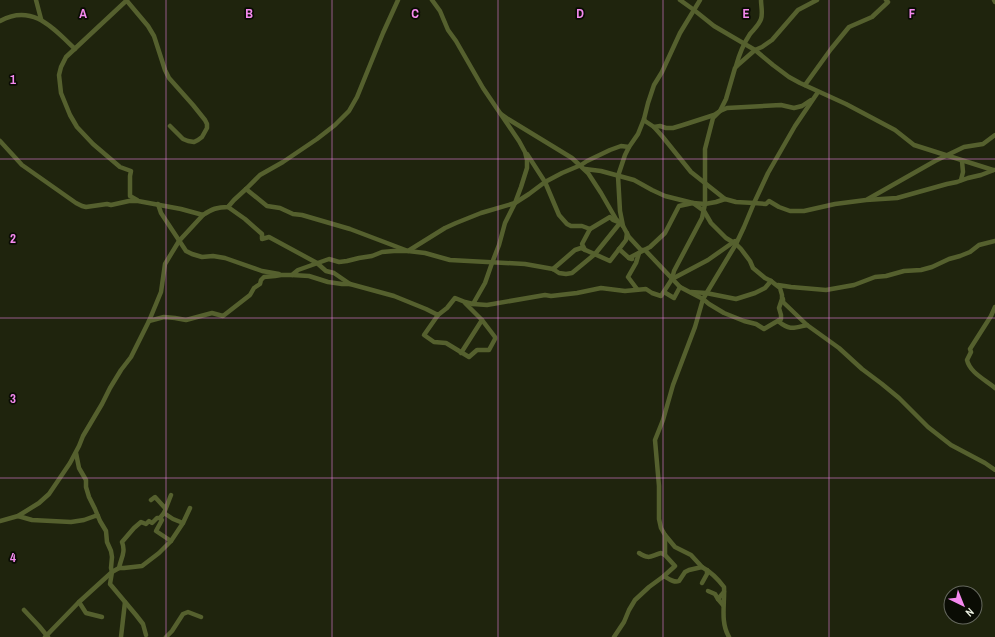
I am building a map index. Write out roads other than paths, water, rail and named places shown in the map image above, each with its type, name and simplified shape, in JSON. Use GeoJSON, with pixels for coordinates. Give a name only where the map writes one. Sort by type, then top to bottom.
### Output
{"type":"FeatureCollection","features":[{"type":"Feature","properties":{"kind":"street"},"geometry":{"type":"LineString","coordinates":[[36,0],[41,19]]}},
{"type":"Feature","properties":{"kind":"street"},"geometry":{"type":"LineString","coordinates":[[138,201],[130,196],[131,171],[120,167],[93,144],[77,127],[70,115],[61,93],[59,75],[66,57],[127,0],[148,26],[154,36],[169,78],[193,105],[207,124],[202,137],[194,142],[183,139],[170,126]]}},
{"type":"Feature","properties":{"kind":"street"},"geometry":{"type":"LineString","coordinates":[[228,207],[260,175],[283,162],[317,139],[349,111],[357,97],[398,0]]}},
{"type":"Feature","properties":{"kind":"street"},"geometry":{"type":"LineString","coordinates":[[432,0],[440,11],[448,30],[483,88],[545,182],[559,216],[571,226],[582,226],[590,229]]}},
{"type":"Feature","properties":{"kind":"street"},"geometry":{"type":"LineString","coordinates":[[680,0],[714,26],[744,45],[755,50],[789,77],[805,86],[846,104],[895,130],[914,145],[995,170]]}},
{"type":"Feature","properties":{"kind":"street"},"geometry":{"type":"LineString","coordinates":[[700,0],[680,33],[662,72],[654,85],[638,134],[625,155],[618,176],[621,224],[629,237],[641,251],[680,287],[724,313],[756,324],[764,329],[781,319],[782,315],[779,308],[782,295]]}},
{"type":"Feature","properties":{"kind":"street"},"geometry":{"type":"LineString","coordinates":[[464,302],[482,320],[495,338],[490,349],[477,350],[469,357],[446,343],[434,342],[424,335],[438,316],[455,298],[473,304],[487,305],[545,295],[551,296],[577,293],[601,288],[625,290],[646,289],[661,296],[672,279],[674,271],[704,211],[705,149],[713,118],[720,111],[726,99],[738,58],[744,45],[761,19],[761,0]]}},
{"type":"Feature","properties":{"kind":"street"},"geometry":{"type":"LineString","coordinates":[[735,68],[755,50],[772,40],[798,10],[817,0]]}},
{"type":"Feature","properties":{"kind":"street"},"geometry":{"type":"LineString","coordinates":[[805,86],[849,27],[872,17],[888,2],[886,0]]}},
{"type":"Feature","properties":{"kind":"street"},"geometry":{"type":"LineString","coordinates":[[0,21],[14,16],[27,15],[41,19],[75,48]]}},
{"type":"Feature","properties":{"kind":"street"},"geometry":{"type":"LineString","coordinates":[[675,547],[661,528],[659,519],[659,486],[655,440],[706,293],[744,227],[768,173],[795,126],[818,92]]}},
{"type":"Feature","properties":{"kind":"street"},"geometry":{"type":"LineString","coordinates":[[654,127],[660,126],[673,128],[720,111],[733,108],[781,105],[794,108],[802,106],[814,98]]}},
{"type":"Feature","properties":{"kind":"street"},"geometry":{"type":"LineString","coordinates":[[501,114],[581,165],[627,233],[626,240],[610,260],[581,248],[575,250],[553,269]]}},
{"type":"Feature","properties":{"kind":"street"},"geometry":{"type":"LineString","coordinates":[[644,119],[654,127],[670,145],[691,172],[725,199],[736,202],[766,204],[769,201],[779,207],[790,210],[798,211],[816,209],[836,204],[897,198],[995,170]]}},
{"type":"Feature","properties":{"kind":"street"},"geometry":{"type":"LineString","coordinates":[[866,200],[935,161],[964,147],[983,144],[995,135]]}},
{"type":"Feature","properties":{"kind":"street"},"geometry":{"type":"LineString","coordinates":[[0,141],[22,165],[82,206],[112,205],[126,201],[138,201],[158,204],[203,215]]}},
{"type":"Feature","properties":{"kind":"street"},"geometry":{"type":"LineString","coordinates":[[408,251],[445,228],[456,223],[481,213],[515,203],[545,182],[610,150],[621,146],[629,147]]}},
{"type":"Feature","properties":{"kind":"street"},"geometry":{"type":"LineString","coordinates":[[473,304],[485,283],[499,245],[505,223],[515,203],[527,168],[525,152]]}},
{"type":"Feature","properties":{"kind":"street"},"geometry":{"type":"LineString","coordinates":[[961,180],[963,172],[962,161]]}},
{"type":"Feature","properties":{"kind":"street"},"geometry":{"type":"LineString","coordinates":[[585,169],[601,171],[634,180],[665,196],[693,203],[705,204],[725,199]]}},
{"type":"Feature","properties":{"kind":"street"},"geometry":{"type":"LineString","coordinates":[[246,189],[267,206],[280,208],[293,214],[302,215],[350,229],[408,251]]}},
{"type":"Feature","properties":{"kind":"street"},"geometry":{"type":"LineString","coordinates":[[629,258],[650,247],[665,233],[679,206],[693,203],[704,211],[711,223],[726,238],[736,242],[750,261],[753,268],[780,288],[783,302],[807,325],[839,348],[862,369],[899,398],[933,431],[951,445],[995,470]]}},
{"type":"Feature","properties":{"kind":"street"},"geometry":{"type":"LineString","coordinates":[[158,204],[161,213],[186,251],[192,254],[202,257],[213,256],[225,258],[262,271],[309,276],[328,282],[350,284],[394,296],[426,309],[438,316]]}},
{"type":"Feature","properties":{"kind":"street"},"geometry":{"type":"LineString","coordinates":[[0,521],[18,516],[39,503],[49,494],[70,463],[83,436],[110,388],[131,357],[149,321],[161,292],[165,264],[180,241],[203,215],[217,207],[228,207],[262,234],[262,239],[269,237],[317,263],[326,271],[334,273],[350,284]]}},
{"type":"Feature","properties":{"kind":"street"},"geometry":{"type":"LineString","coordinates":[[585,250],[582,244],[590,229],[610,217],[621,224]]}},
{"type":"Feature","properties":{"kind":"street"},"geometry":{"type":"LineString","coordinates":[[292,275],[298,270],[329,258],[339,262],[347,262],[382,252],[394,251],[425,253],[450,260],[525,264],[553,269],[559,273],[572,274],[595,254],[621,224]]}},
{"type":"Feature","properties":{"kind":"street"},"geometry":{"type":"LineString","coordinates":[[777,285],[826,290],[854,285],[875,277],[932,267],[970,252],[979,245],[995,241]]}},
{"type":"Feature","properties":{"kind":"street"},"geometry":{"type":"LineString","coordinates":[[672,279],[708,260],[736,242]]}},
{"type":"Feature","properties":{"kind":"street"},"geometry":{"type":"LineString","coordinates":[[619,249],[629,258],[636,261]]}},
{"type":"Feature","properties":{"kind":"street"},"geometry":{"type":"LineString","coordinates":[[637,289],[628,277],[641,251]]}},
{"type":"Feature","properties":{"kind":"street"},"geometry":{"type":"LineString","coordinates":[[149,321],[164,317],[186,320],[212,313],[223,316],[250,294],[254,288],[260,284],[264,277],[281,274]]}},
{"type":"Feature","properties":{"kind":"street"},"geometry":{"type":"LineString","coordinates":[[690,292],[706,293],[736,300],[765,288],[772,281]]}},
{"type":"Feature","properties":{"kind":"street"},"geometry":{"type":"LineString","coordinates":[[664,292],[674,298],[680,287]]}},
{"type":"Feature","properties":{"kind":"street"},"geometry":{"type":"LineString","coordinates":[[995,307],[970,349],[971,352],[967,360],[969,367],[995,388]]}},
{"type":"Feature","properties":{"kind":"street"},"geometry":{"type":"LineString","coordinates":[[461,352],[482,320]]}},
{"type":"Feature","properties":{"kind":"street"},"geometry":{"type":"LineString","coordinates":[[778,321],[784,326],[790,328],[807,325]]}},
{"type":"Feature","properties":{"kind":"street"},"geometry":{"type":"LineString","coordinates":[[76,453],[79,468],[86,480],[86,487],[89,497],[106,531],[107,542],[112,557],[110,584],[143,624],[145,636],[151,637]]}},
{"type":"Feature","properties":{"kind":"street"},"geometry":{"type":"LineString","coordinates":[[119,568],[124,553],[122,542],[141,522],[146,524],[149,521],[152,523],[157,518],[160,518],[164,513],[171,495]]}},
{"type":"Feature","properties":{"kind":"street"},"geometry":{"type":"LineString","coordinates":[[151,500],[155,497],[165,508]]}},
{"type":"Feature","properties":{"kind":"street"},"geometry":{"type":"LineString","coordinates":[[24,610],[47,636],[79,602],[112,572],[119,568],[142,566],[159,553],[171,541],[183,523],[190,508]]}},
{"type":"Feature","properties":{"kind":"street"},"geometry":{"type":"LineString","coordinates":[[164,513],[183,523]]}},
{"type":"Feature","properties":{"kind":"street"},"geometry":{"type":"LineString","coordinates":[[18,516],[32,520],[71,522],[98,516]]}},
{"type":"Feature","properties":{"kind":"street"},"geometry":{"type":"LineString","coordinates":[[160,518],[162,520],[156,531],[171,541]]}},
{"type":"Feature","properties":{"kind":"street"},"geometry":{"type":"LineString","coordinates":[[665,535],[666,549]]}},
{"type":"Feature","properties":{"kind":"street"},"geometry":{"type":"LineString","coordinates":[[639,553],[646,557],[663,554],[670,546],[692,555],[702,568],[709,572],[724,587],[724,628],[729,637]]}},
{"type":"Feature","properties":{"kind":"street"},"geometry":{"type":"LineString","coordinates":[[614,637],[624,622],[635,600],[675,566],[663,554]]}},
{"type":"Feature","properties":{"kind":"street"},"geometry":{"type":"LineString","coordinates":[[664,576],[669,580],[676,582],[679,581],[689,570],[702,568]]}},
{"type":"Feature","properties":{"kind":"street"},"geometry":{"type":"LineString","coordinates":[[702,583],[709,572]]}},
{"type":"Feature","properties":{"kind":"street"},"geometry":{"type":"LineString","coordinates":[[708,591],[715,594],[723,593]]}},
{"type":"Feature","properties":{"kind":"street"},"geometry":{"type":"LineString","coordinates":[[718,599],[723,593]]}},
{"type":"Feature","properties":{"kind":"street"},"geometry":{"type":"LineString","coordinates":[[715,594],[723,605]]}},
{"type":"Feature","properties":{"kind":"street"},"geometry":{"type":"LineString","coordinates":[[79,602],[86,614],[102,617]]}},
{"type":"Feature","properties":{"kind":"street"},"geometry":{"type":"LineString","coordinates":[[121,637],[126,602]]}},
{"type":"Feature","properties":{"kind":"street"},"geometry":{"type":"LineString","coordinates":[[166,637],[172,631],[183,614],[188,612],[201,617]]}}]}
